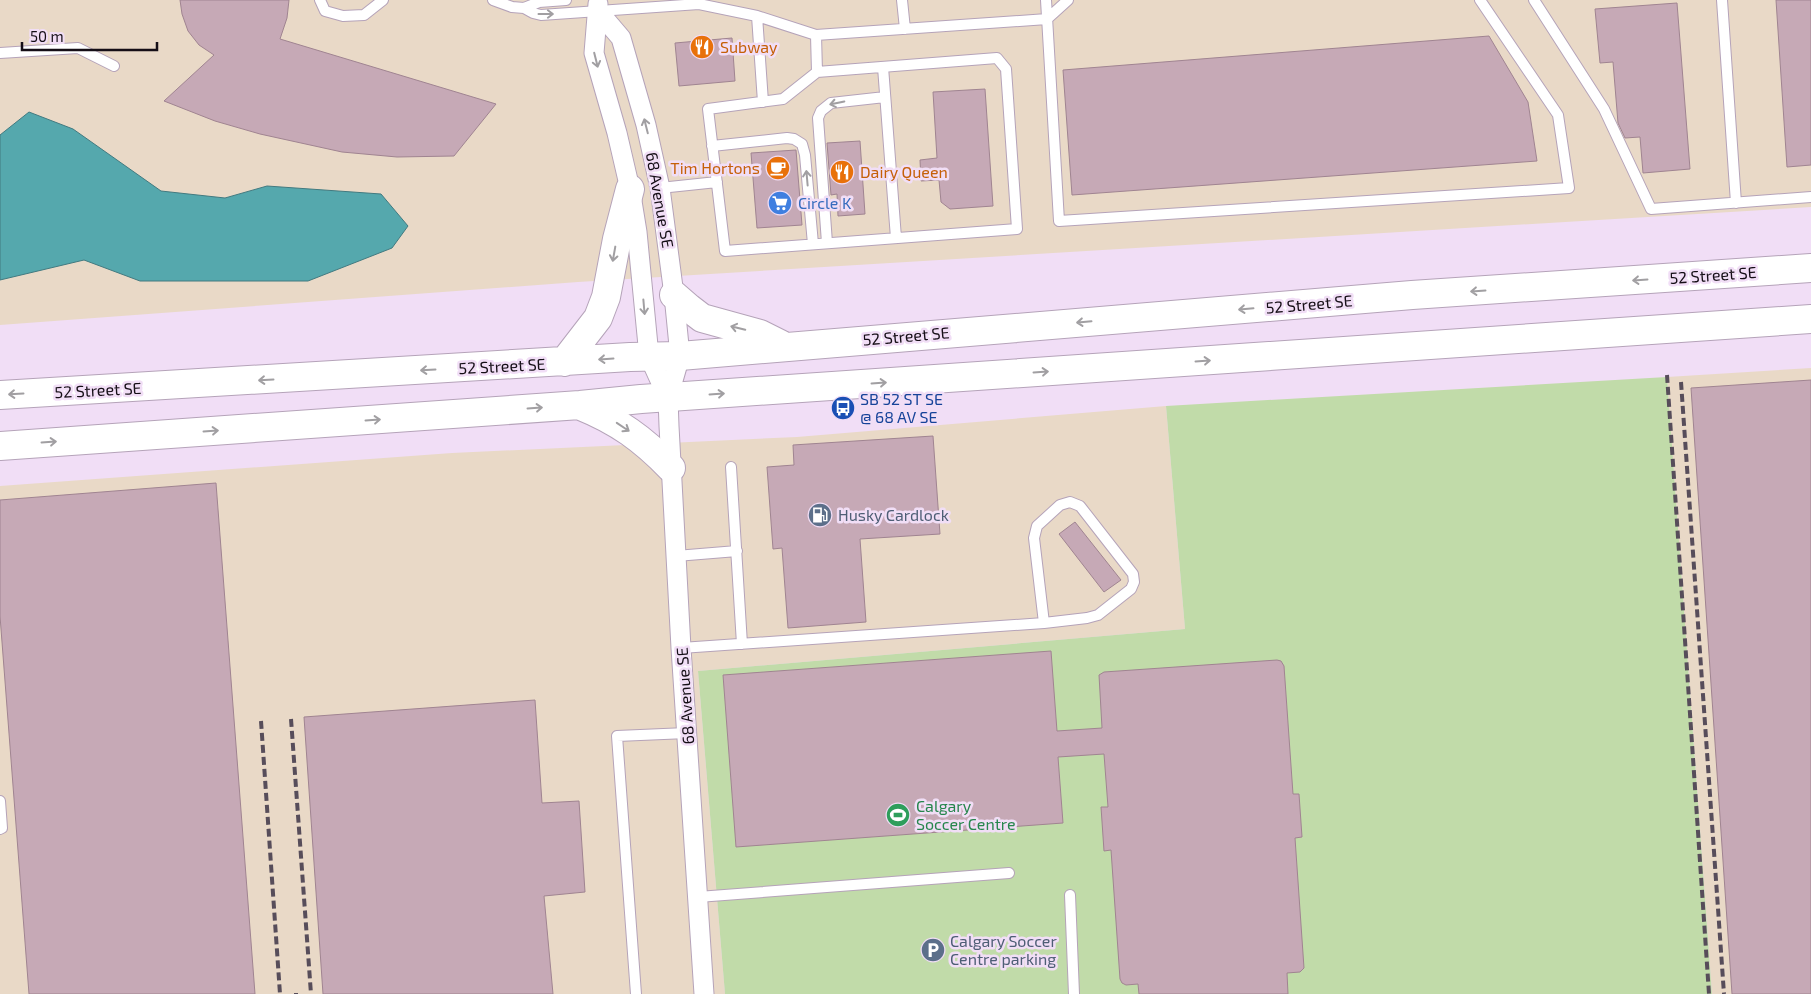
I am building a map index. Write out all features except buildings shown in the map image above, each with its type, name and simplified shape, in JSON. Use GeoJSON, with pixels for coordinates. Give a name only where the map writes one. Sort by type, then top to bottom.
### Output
{"type":"FeatureCollection","features":[{"type":"Feature","properties":{"kind":"main road"},"geometry":{"type":"LineString","coordinates":[[564,362],[598,318],[606,297],[617,239],[630,189]]}},
{"type":"Feature","properties":{"kind":"main road","name":"52 Street SE"},"geometry":{"type":"LineString","coordinates":[[0,395],[649,356],[680,356],[1412,295],[1811,268]]}},
{"type":"Feature","properties":{"kind":"main road"},"geometry":{"type":"LineString","coordinates":[[674,295],[702,318],[760,334],[783,346]]}},
{"type":"Feature","properties":{"kind":"main road"},"geometry":{"type":"LineString","coordinates":[[0,446],[1811,319]]}},
{"type":"Feature","properties":{"kind":"main road"},"geometry":{"type":"LineString","coordinates":[[580,405],[608,417],[638,437],[671,468]]}},
{"type":"Feature","properties":{"kind":"street","name":"68 Avenue SE"},"geometry":{"type":"LineString","coordinates":[[598,6],[621,38],[646,125],[660,188],[674,295],[680,356],[668,398],[671,468],[704,994]]}},
{"type":"Feature","properties":{"kind":"street","name":"68 Avenue SE"},"geometry":{"type":"LineString","coordinates":[[598,6],[594,53],[617,133],[630,189],[637,232],[649,356],[668,398]]}},
{"type":"Feature","properties":{"kind":"lane"},"geometry":{"type":"LineString","coordinates":[[320,0],[325,11],[343,16],[364,15],[383,0]]}},
{"type":"Feature","properties":{"kind":"lane"},"geometry":{"type":"LineString","coordinates":[[493,0],[512,7],[524,8],[541,15],[598,6],[699,2],[757,16],[816,35],[1047,19],[1068,0]]}},
{"type":"Feature","properties":{"kind":"lane"},"geometry":{"type":"LineString","coordinates":[[524,8],[539,2],[566,0]]}},
{"type":"Feature","properties":{"kind":"lane"},"geometry":{"type":"LineString","coordinates":[[902,0],[905,29]]}},
{"type":"Feature","properties":{"kind":"lane"},"geometry":{"type":"LineString","coordinates":[[1046,0],[1059,221],[1569,188],[1558,115],[1480,0]]}},
{"type":"Feature","properties":{"kind":"lane"},"geometry":{"type":"LineString","coordinates":[[1534,0],[1604,108],[1651,209],[1811,197]]}},
{"type":"Feature","properties":{"kind":"lane"},"geometry":{"type":"LineString","coordinates":[[1722,0],[1736,203]]}},
{"type":"Feature","properties":{"kind":"lane"},"geometry":{"type":"LineString","coordinates":[[757,16],[763,102]]}},
{"type":"Feature","properties":{"kind":"lane"},"geometry":{"type":"LineString","coordinates":[[816,35],[817,72]]}},
{"type":"Feature","properties":{"kind":"lane"},"geometry":{"type":"LineString","coordinates":[[0,53],[78,48],[114,66]]}},
{"type":"Feature","properties":{"kind":"lane"},"geometry":{"type":"LineString","coordinates":[[997,58],[1006,69],[1017,229],[725,251],[708,109],[784,100],[817,72],[997,58]]}},
{"type":"Feature","properties":{"kind":"lane"},"geometry":{"type":"LineString","coordinates":[[883,67],[896,238]]}},
{"type":"Feature","properties":{"kind":"lane"},"geometry":{"type":"LineString","coordinates":[[827,243],[818,118],[822,111],[831,103],[885,98]]}},
{"type":"Feature","properties":{"kind":"lane"},"geometry":{"type":"LineString","coordinates":[[712,146],[787,138],[794,139],[802,144],[805,155],[813,244]]}},
{"type":"Feature","properties":{"kind":"lane"},"geometry":{"type":"LineString","coordinates":[[660,188],[717,182]]}},
{"type":"Feature","properties":{"kind":"lane"},"geometry":{"type":"LineString","coordinates":[[731,467],[742,644]]}},
{"type":"Feature","properties":{"kind":"lane"},"geometry":{"type":"LineString","coordinates":[[681,648],[1044,623],[1087,618],[1098,614],[1131,589],[1134,582],[1133,574],[1080,506],[1070,502],[1060,505],[1037,526],[1034,538],[1044,623]]}},
{"type":"Feature","properties":{"kind":"lane"},"geometry":{"type":"LineString","coordinates":[[676,556],[737,551]]}},
{"type":"Feature","properties":{"kind":"lane"},"geometry":{"type":"LineString","coordinates":[[636,994],[617,736],[687,733]]}},
{"type":"Feature","properties":{"kind":"lane"},"geometry":{"type":"LineString","coordinates":[[0,801],[2,828],[0,829]]}},
{"type":"Feature","properties":{"kind":"lane"},"geometry":{"type":"LineString","coordinates":[[698,897],[1009,873]]}},
{"type":"Feature","properties":{"kind":"lane"},"geometry":{"type":"LineString","coordinates":[[1070,895],[1074,994]]}},
{"type":"Feature","properties":{"kind":"shaded area"},"geometry":{"type":"Polygon","coordinates":[[[0,0],[1811,0],[1811,207],[578,282],[0,325],[0,0]]]}},
{"type":"Feature","properties":{"kind":"shaded area"},"geometry":{"type":"Polygon","coordinates":[[[29,112],[73,129],[161,191],[225,198],[267,186],[381,194],[408,226],[392,248],[308,281],[140,281],[84,260],[0,280],[0,135],[29,112]]]}},
{"type":"Feature","properties":{"kind":"shaded area"},"geometry":{"type":"Polygon","coordinates":[[[1811,368],[1811,994],[1712,994],[1667,377],[1811,368]]]}},
{"type":"Feature","properties":{"kind":"shaded area"},"geometry":{"type":"Polygon","coordinates":[[[1667,377],[1712,994],[725,994],[698,671],[1185,629],[1166,406],[1667,377]]]}},
{"type":"Feature","properties":{"kind":"shaded area"},"geometry":{"type":"Polygon","coordinates":[[[1166,406],[1185,629],[698,671],[725,994],[0,994],[0,486],[452,453],[797,437],[1166,406]]]}},
{"type":"Feature","properties":{"kind":"railway"},"geometry":{"type":"LineString","coordinates":[[1667,375],[1709,994]]}},
{"type":"Feature","properties":{"kind":"railway"},"geometry":{"type":"LineString","coordinates":[[1681,382],[1724,994]]}},
{"type":"Feature","properties":{"kind":"railway"},"geometry":{"type":"LineString","coordinates":[[291,719],[311,994]]}},
{"type":"Feature","properties":{"kind":"railway"},"geometry":{"type":"LineString","coordinates":[[261,721],[280,994]]}},
{"type":"Feature","properties":{"kind":"place","name":"Subway"},"geometry":{"type":"Point","coordinates":[702,47]}},
{"type":"Feature","properties":{"kind":"place","name":"Tim Hortons"},"geometry":{"type":"Point","coordinates":[778,168]}},
{"type":"Feature","properties":{"kind":"place","name":"Dairy Queen"},"geometry":{"type":"Point","coordinates":[842,172]}},
{"type":"Feature","properties":{"kind":"place","name":"Circle K"},"geometry":{"type":"Point","coordinates":[780,203]}},
{"type":"Feature","properties":{"kind":"place","name":"SB 52 ST SE @ 68 AV SE"},"geometry":{"type":"Point","coordinates":[843,408]}},
{"type":"Feature","properties":{"kind":"place","name":"Husky Cardlock"},"geometry":{"type":"Point","coordinates":[820,515]}},
{"type":"Feature","properties":{"kind":"place","name":"Calgary Soccer Centre"},"geometry":{"type":"Point","coordinates":[898,815]}},
{"type":"Feature","properties":{"kind":"place","name":"Calgary Soccer Centre parking"},"geometry":{"type":"Point","coordinates":[933,950]}}]}
